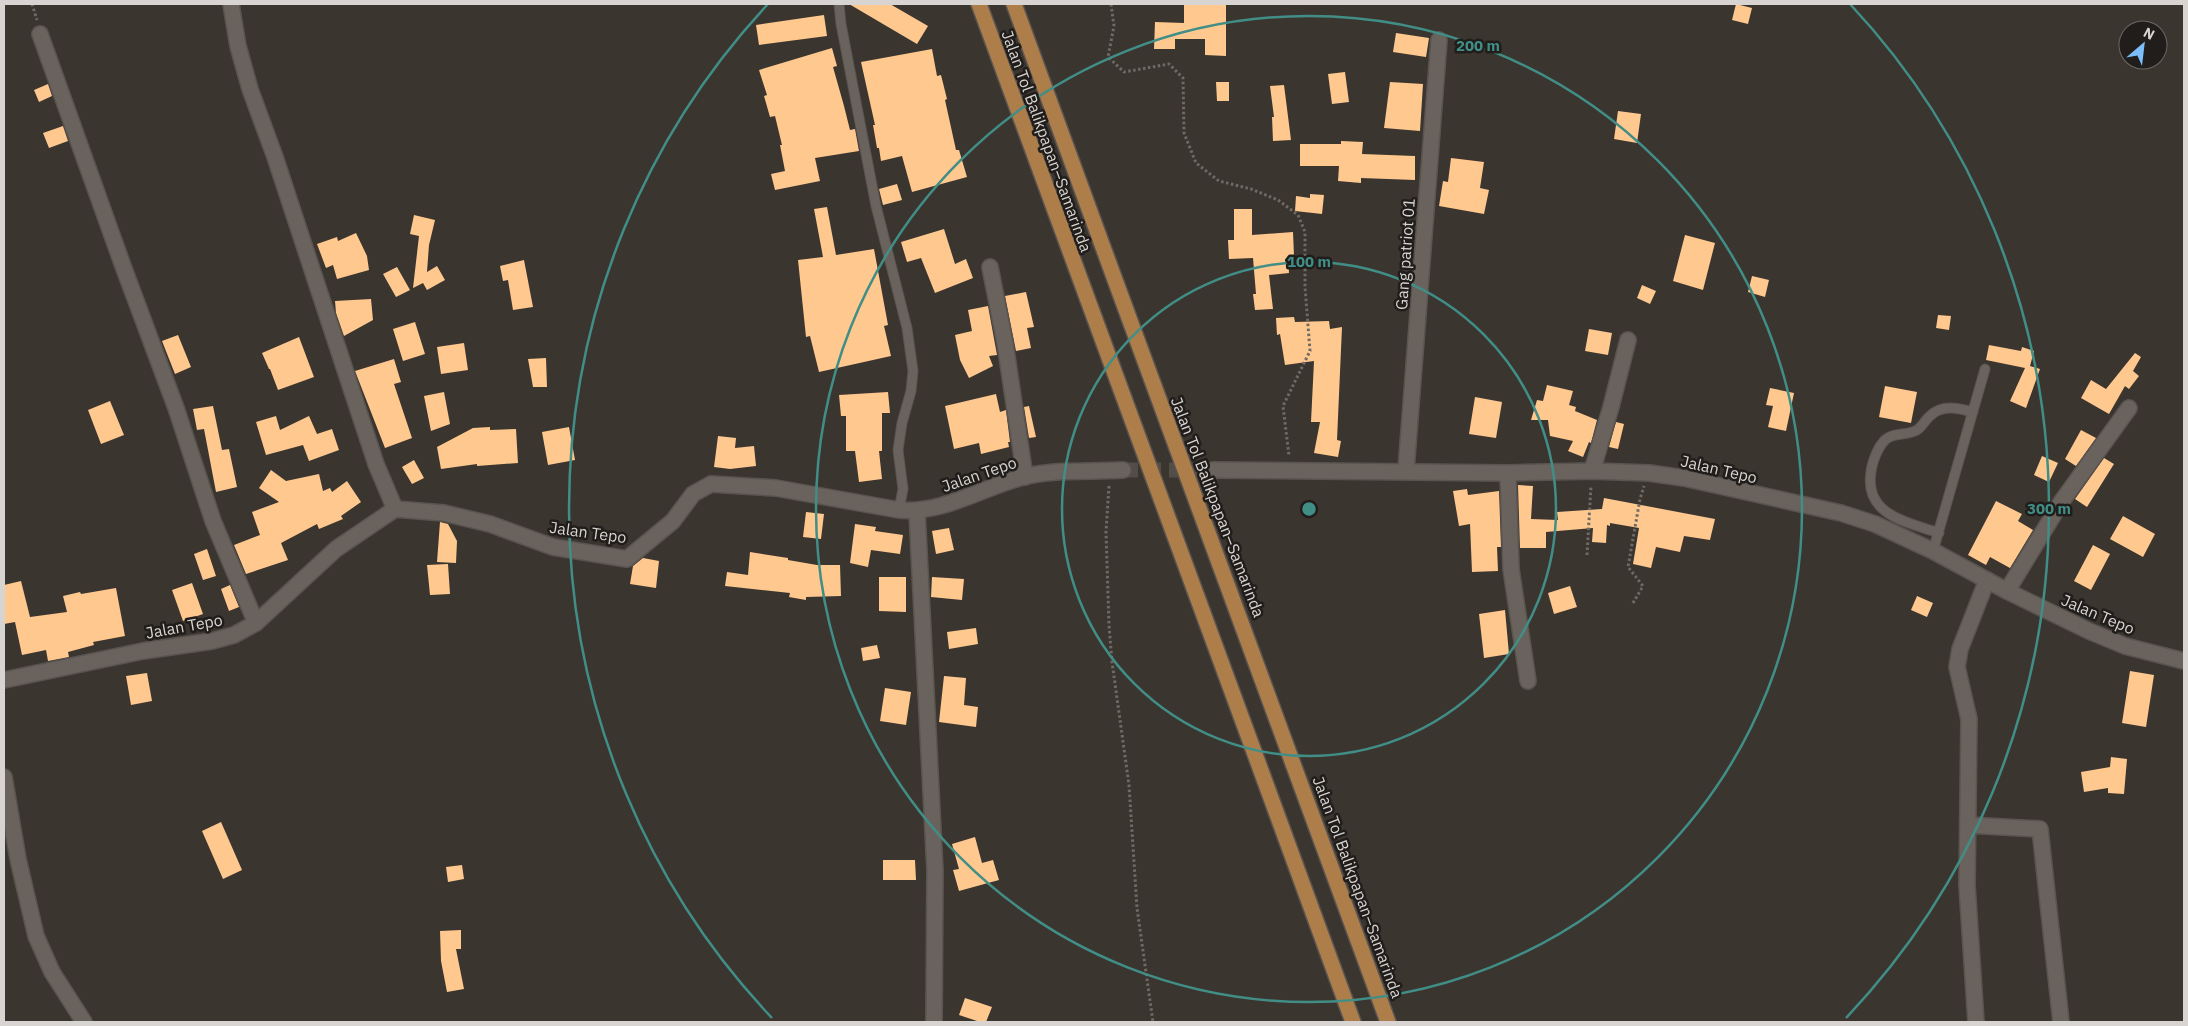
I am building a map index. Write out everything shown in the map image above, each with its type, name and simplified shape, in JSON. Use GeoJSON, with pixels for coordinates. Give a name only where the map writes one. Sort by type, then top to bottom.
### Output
{"type":"FeatureCollection","features":[{"type":"Feature","properties":{"kind":"highway","name":"Jalan Tol Balikpapan–Samarinda"},"geometry":{"type":"LineString","coordinates":[[979,4],[1079,282],[1248,732],[1352,1022]]}},
{"type":"Feature","properties":{"kind":"highway","name":"Jalan Tol Balikpapan–Samarinda"},"geometry":{"type":"LineString","coordinates":[[1014,4],[1111,271],[1280,720],[1388,1022]]}},
{"type":"Feature","properties":{"kind":"street"},"geometry":{"type":"LineString","coordinates":[[231,4],[238,46],[250,89],[275,157],[373,455],[395,509]]}},
{"type":"Feature","properties":{"kind":"street"},"geometry":{"type":"LineString","coordinates":[[40,34],[176,408],[213,521],[256,623]]}},
{"type":"Feature","properties":{"kind":"street","name":"Gang patriot 01"},"geometry":{"type":"LineString","coordinates":[[1406,470],[1439,40]]}},
{"type":"Feature","properties":{"kind":"street"},"geometry":{"type":"LineString","coordinates":[[990,267],[1005,343],[1025,477]]}},
{"type":"Feature","properties":{"kind":"street"},"geometry":{"type":"LineString","coordinates":[[1592,471],[1628,340]]}},
{"type":"Feature","properties":{"kind":"street"},"geometry":{"type":"LineString","coordinates":[[2007,591],[2062,501],[2129,408]]}},
{"type":"Feature","properties":{"kind":"street","name":"Jalan Tepo"},"geometry":{"type":"LineString","coordinates":[[5,676],[143,651],[212,641],[234,635],[256,623],[336,548],[395,509],[444,513],[490,524],[553,548],[628,558],[673,521],[693,494],[710,484],[776,488],[917,512],[949,504],[1025,477],[1080,471],[1117,470]]}},
{"type":"Feature","properties":{"kind":"street","name":"Jalan Tepo"},"geometry":{"type":"LineString","coordinates":[[1213,470],[1406,470],[1508,473],[1592,471],[1649,473],[1684,478],[1841,513],[1875,524],[1933,551],[2007,591],[2089,631],[2119,643],[2184,661]]}},
{"type":"Feature","properties":{"kind":"street"},"geometry":{"type":"LineString","coordinates":[[1508,473],[1511,569],[1528,681]]}},
{"type":"Feature","properties":{"kind":"street"},"geometry":{"type":"LineString","coordinates":[[917,512],[927,746],[935,871],[934,1022]]}},
{"type":"Feature","properties":{"kind":"street"},"geometry":{"type":"LineString","coordinates":[[1976,1022],[1967,885],[1969,719],[1957,666],[1960,649],[1987,580]]}},
{"type":"Feature","properties":{"kind":"street"},"geometry":{"type":"LineString","coordinates":[[4,777],[18,859],[36,936],[52,972],[84,1022]]}},
{"type":"Feature","properties":{"kind":"street"},"geometry":{"type":"LineString","coordinates":[[1968,825],[2040,829],[2061,1022]]}},
{"type":"Feature","properties":{"kind":"lane"},"geometry":{"type":"LineString","coordinates":[[839,4],[841,24],[876,206],[906,328],[913,371],[911,391],[902,423],[898,450],[903,489],[899,510]]}},
{"type":"Feature","properties":{"kind":"lane"},"geometry":{"type":"LineString","coordinates":[[1933,551],[1985,369]]}},
{"type":"Feature","properties":{"kind":"lane"},"geometry":{"type":"LineString","coordinates":[[1939,533],[1895,517],[1881,509],[1872,498],[1869,483],[1872,467],[1885,440],[1894,435],[1907,434],[1919,429],[1931,414],[1954,407],[1973,412]]}},
{"type":"Feature","properties":{"kind":"path"},"geometry":{"type":"LineString","coordinates":[[1111,4],[1114,26],[1108,58],[1124,72],[1169,64],[1183,78],[1184,134],[1196,163],[1219,181],[1251,189],[1278,200],[1298,215],[1305,232],[1305,287],[1310,351],[1283,406],[1291,471]]}},
{"type":"Feature","properties":{"kind":"path"},"geometry":{"type":"LineString","coordinates":[[1117,470],[1106,532],[1112,662],[1129,786],[1137,908],[1153,1022]]}},
{"type":"Feature","properties":{"kind":"path"},"geometry":{"type":"LineString","coordinates":[[1586,555],[1592,471]]}},
{"type":"Feature","properties":{"kind":"path"},"geometry":{"type":"LineString","coordinates":[[1633,603],[1644,586],[1628,567],[1640,499],[1649,473]]}},
{"type":"Feature","properties":{"kind":"building"},"geometry":{"type":"Polygon","coordinates":[[[849,4],[890,4],[928,26],[917,44],[849,4]]]}},
{"type":"Feature","properties":{"kind":"building"},"geometry":{"type":"Polygon","coordinates":[[[1184,4],[1226,5],[1226,56],[1205,55],[1205,39],[1175,39],[1175,49],[1154,49],[1155,22],[1184,23],[1184,4]]]}},
{"type":"Feature","properties":{"kind":"building"},"geometry":{"type":"Polygon","coordinates":[[[1736,4],[1752,8],[1748,24],[1732,20],[1736,4]]]}},
{"type":"Feature","properties":{"kind":"building"},"geometry":{"type":"Polygon","coordinates":[[[824,15],[827,36],[759,45],[756,25],[824,15]]]}},
{"type":"Feature","properties":{"kind":"building"},"geometry":{"type":"Polygon","coordinates":[[[1396,33],[1429,38],[1426,57],[1393,52],[1396,33]]]}},
{"type":"Feature","properties":{"kind":"building"},"geometry":{"type":"Polygon","coordinates":[[[832,48],[837,66],[833,67],[850,130],[855,129],[859,151],[815,158],[820,181],[775,190],[771,174],[785,171],[780,145],[782,145],[775,116],[770,117],[764,96],[767,95],[759,70],[832,48]]]}},
{"type":"Feature","properties":{"kind":"building"},"geometry":{"type":"Polygon","coordinates":[[[932,49],[937,76],[941,75],[947,99],[945,100],[956,150],[959,150],[967,177],[912,192],[902,156],[881,161],[861,62],[932,49]]]}},
{"type":"Feature","properties":{"kind":"building"},"geometry":{"type":"Polygon","coordinates":[[[1345,72],[1349,102],[1332,104],[1328,74],[1345,72]]]}},
{"type":"Feature","properties":{"kind":"building"},"geometry":{"type":"Polygon","coordinates":[[[1216,82],[1229,82],[1229,101],[1217,101],[1216,82]]]}},
{"type":"Feature","properties":{"kind":"building"},"geometry":{"type":"Polygon","coordinates":[[[1390,82],[1423,84],[1420,131],[1384,128],[1390,82]]]}},
{"type":"Feature","properties":{"kind":"building"},"geometry":{"type":"Polygon","coordinates":[[[48,84],[52,96],[39,102],[34,90],[48,84]]]}},
{"type":"Feature","properties":{"kind":"building"},"geometry":{"type":"Polygon","coordinates":[[[1284,85],[1291,140],[1273,141],[1272,117],[1274,117],[1270,86],[1284,85]]]}},
{"type":"Feature","properties":{"kind":"building"},"geometry":{"type":"Polygon","coordinates":[[[1618,111],[1641,114],[1637,143],[1614,139],[1618,111]]]}},
{"type":"Feature","properties":{"kind":"building"},"geometry":{"type":"Polygon","coordinates":[[[63,126],[68,141],[49,148],[43,133],[63,126]]]}},
{"type":"Feature","properties":{"kind":"building"},"geometry":{"type":"Polygon","coordinates":[[[1341,141],[1363,142],[1362,154],[1415,156],[1415,180],[1361,178],[1361,183],[1338,181],[1339,166],[1300,166],[1300,144],[1341,144],[1341,141]]]}},
{"type":"Feature","properties":{"kind":"building"},"geometry":{"type":"Polygon","coordinates":[[[1451,158],[1484,162],[1480,188],[1489,190],[1484,214],[1439,206],[1443,181],[1448,182],[1451,158]]]}},
{"type":"Feature","properties":{"kind":"building"},"geometry":{"type":"Polygon","coordinates":[[[897,184],[902,200],[883,205],[879,189],[897,184]]]}},
{"type":"Feature","properties":{"kind":"building"},"geometry":{"type":"Polygon","coordinates":[[[1310,194],[1324,195],[1322,214],[1295,211],[1296,196],[1310,198],[1310,194]]]}},
{"type":"Feature","properties":{"kind":"building"},"geometry":{"type":"Polygon","coordinates":[[[827,207],[836,255],[874,249],[888,325],[884,326],[891,356],[819,372],[810,336],[806,337],[798,260],[823,257],[814,209],[827,207]]]}},
{"type":"Feature","properties":{"kind":"building"},"geometry":{"type":"Polygon","coordinates":[[[1234,209],[1252,209],[1252,235],[1293,232],[1294,256],[1288,257],[1289,273],[1269,275],[1273,309],[1255,310],[1253,294],[1256,294],[1253,258],[1229,259],[1228,240],[1234,240],[1234,209]]]}},
{"type":"Feature","properties":{"kind":"building"},"geometry":{"type":"Polygon","coordinates":[[[414,215],[435,220],[429,245],[427,272],[437,266],[445,280],[427,290],[423,283],[413,288],[419,236],[410,234],[414,215]]]}},
{"type":"Feature","properties":{"kind":"building"},"geometry":{"type":"Polygon","coordinates":[[[944,229],[955,264],[966,259],[973,278],[935,293],[921,258],[907,262],[901,242],[944,229]]]}},
{"type":"Feature","properties":{"kind":"building"},"geometry":{"type":"Polygon","coordinates":[[[356,233],[367,256],[369,270],[337,279],[333,265],[326,268],[317,244],[337,237],[338,241],[356,233]]]}},
{"type":"Feature","properties":{"kind":"building"},"geometry":{"type":"Polygon","coordinates":[[[1685,235],[1715,243],[1703,290],[1673,281],[1685,235]]]}},
{"type":"Feature","properties":{"kind":"building"},"geometry":{"type":"Polygon","coordinates":[[[524,260],[533,307],[513,310],[508,280],[503,281],[500,266],[524,260]]]}},
{"type":"Feature","properties":{"kind":"building"},"geometry":{"type":"Polygon","coordinates":[[[397,267],[410,290],[396,297],[383,274],[397,267]]]}},
{"type":"Feature","properties":{"kind":"building"},"geometry":{"type":"Polygon","coordinates":[[[1752,276],[1769,280],[1765,297],[1748,292],[1752,276]]]}},
{"type":"Feature","properties":{"kind":"building"},"geometry":{"type":"Polygon","coordinates":[[[1642,285],[1656,291],[1650,304],[1637,298],[1642,285]]]}},
{"type":"Feature","properties":{"kind":"building"},"geometry":{"type":"Polygon","coordinates":[[[1026,292],[1034,327],[1027,328],[1031,348],[1016,351],[1005,296],[1026,292]]]}},
{"type":"Feature","properties":{"kind":"building"},"geometry":{"type":"Polygon","coordinates":[[[371,299],[373,320],[344,336],[336,313],[335,301],[371,299]]]}},
{"type":"Feature","properties":{"kind":"building"},"geometry":{"type":"Polygon","coordinates":[[[988,306],[997,355],[989,356],[993,366],[969,378],[960,360],[955,335],[972,331],[968,310],[988,306]]]}},
{"type":"Feature","properties":{"kind":"building"},"geometry":{"type":"Polygon","coordinates":[[[1938,315],[1951,316],[1949,330],[1936,328],[1938,315]]]}},
{"type":"Feature","properties":{"kind":"building"},"geometry":{"type":"Polygon","coordinates":[[[1294,317],[1295,322],[1329,321],[1330,329],[1342,327],[1337,440],[1341,441],[1338,457],[1314,453],[1320,422],[1311,422],[1314,361],[1285,365],[1280,334],[1277,335],[1276,318],[1294,317]]]}},
{"type":"Feature","properties":{"kind":"building"},"geometry":{"type":"Polygon","coordinates":[[[415,322],[425,354],[403,361],[393,329],[415,322]]]}},
{"type":"Feature","properties":{"kind":"building"},"geometry":{"type":"Polygon","coordinates":[[[1589,329],[1612,333],[1608,355],[1585,351],[1589,329]]]}},
{"type":"Feature","properties":{"kind":"building"},"geometry":{"type":"Polygon","coordinates":[[[178,335],[191,367],[175,374],[162,341],[178,335]]]}},
{"type":"Feature","properties":{"kind":"building"},"geometry":{"type":"Polygon","coordinates":[[[299,337],[314,377],[278,390],[262,353],[299,337]]]}},
{"type":"Feature","properties":{"kind":"building"},"geometry":{"type":"Polygon","coordinates":[[[464,343],[468,370],[441,374],[437,347],[464,343]]]}},
{"type":"Feature","properties":{"kind":"building"},"geometry":{"type":"Polygon","coordinates":[[[1989,345],[2021,351],[2022,347],[2034,351],[2030,366],[2040,369],[2026,408],[2010,401],[2025,368],[1986,360],[1989,345]]]}},
{"type":"Feature","properties":{"kind":"building"},"geometry":{"type":"Polygon","coordinates":[[[2135,353],[2141,357],[2133,371],[2139,376],[2129,389],[2125,386],[2109,414],[2081,398],[2091,380],[2106,389],[2135,353]]]}},
{"type":"Feature","properties":{"kind":"building"},"geometry":{"type":"Polygon","coordinates":[[[546,358],[547,387],[533,387],[528,359],[546,358]]]}},
{"type":"Feature","properties":{"kind":"building"},"geometry":{"type":"Polygon","coordinates":[[[394,359],[401,382],[394,384],[412,438],[385,448],[355,371],[394,359]]]}},
{"type":"Feature","properties":{"kind":"building"},"geometry":{"type":"Polygon","coordinates":[[[1547,385],[1573,391],[1569,405],[1576,407],[1575,411],[1597,420],[1591,443],[1589,442],[1583,457],[1568,451],[1573,441],[1550,436],[1548,420],[1531,420],[1537,400],[1543,401],[1547,385]]]}},
{"type":"Feature","properties":{"kind":"building"},"geometry":{"type":"Polygon","coordinates":[[[1885,386],[1917,392],[1911,423],[1879,417],[1885,386]]]}},
{"type":"Feature","properties":{"kind":"building"},"geometry":{"type":"Polygon","coordinates":[[[1770,388],[1794,393],[1786,431],[1768,427],[1773,406],[1766,405],[1770,388]]]}},
{"type":"Feature","properties":{"kind":"building"},"geometry":{"type":"Polygon","coordinates":[[[444,392],[450,424],[431,431],[424,396],[444,392]]]}},
{"type":"Feature","properties":{"kind":"building"},"geometry":{"type":"Polygon","coordinates":[[[888,392],[890,413],[882,413],[882,451],[879,451],[882,479],[859,482],[855,451],[846,451],[846,416],[841,416],[839,395],[888,392]]]}},
{"type":"Feature","properties":{"kind":"building"},"geometry":{"type":"Polygon","coordinates":[[[996,394],[1000,412],[1006,410],[1009,447],[981,454],[979,443],[954,449],[945,406],[996,394]]]}},
{"type":"Feature","properties":{"kind":"building"},"geometry":{"type":"Polygon","coordinates":[[[1475,397],[1502,402],[1496,438],[1469,434],[1475,397]]]}},
{"type":"Feature","properties":{"kind":"building"},"geometry":{"type":"Polygon","coordinates":[[[110,401],[124,435],[101,444],[88,410],[110,401]]]}},
{"type":"Feature","properties":{"kind":"building"},"geometry":{"type":"Polygon","coordinates":[[[213,406],[222,450],[229,449],[237,487],[216,492],[204,429],[197,430],[193,409],[213,406]]]}},
{"type":"Feature","properties":{"kind":"building"},"geometry":{"type":"Polygon","coordinates":[[[1029,406],[1036,437],[1029,438],[1024,407],[1029,406]]]}},
{"type":"Feature","properties":{"kind":"building"},"geometry":{"type":"Polygon","coordinates":[[[276,416],[280,430],[309,416],[317,434],[332,429],[339,450],[309,461],[303,445],[266,455],[256,422],[276,416]]]}},
{"type":"Feature","properties":{"kind":"building"},"geometry":{"type":"Polygon","coordinates":[[[1616,422],[1624,424],[1618,449],[1609,447],[1616,422]]]}},
{"type":"Feature","properties":{"kind":"building"},"geometry":{"type":"Polygon","coordinates":[[[490,427],[490,430],[516,429],[518,463],[477,466],[477,464],[441,469],[437,447],[473,428],[490,427]]]}},
{"type":"Feature","properties":{"kind":"building"},"geometry":{"type":"Polygon","coordinates":[[[569,427],[575,460],[548,465],[542,432],[569,427]]]}},
{"type":"Feature","properties":{"kind":"building"},"geometry":{"type":"Polygon","coordinates":[[[2081,430],[2096,438],[2076,466],[2065,459],[2081,430]]]}},
{"type":"Feature","properties":{"kind":"building"},"geometry":{"type":"Polygon","coordinates":[[[718,436],[736,438],[735,448],[754,446],[756,466],[730,469],[714,467],[718,436]]]}},
{"type":"Feature","properties":{"kind":"building"},"geometry":{"type":"Polygon","coordinates":[[[2042,456],[2058,463],[2049,482],[2034,475],[2042,456]]]}},
{"type":"Feature","properties":{"kind":"building"},"geometry":{"type":"Polygon","coordinates":[[[2104,458],[2114,464],[2087,507],[2075,499],[2104,458]]]}},
{"type":"Feature","properties":{"kind":"building"},"geometry":{"type":"Polygon","coordinates":[[[414,460],[424,478],[412,484],[402,467],[414,460]]]}},
{"type":"Feature","properties":{"kind":"building"},"geometry":{"type":"Polygon","coordinates":[[[271,470],[286,481],[319,474],[323,491],[330,488],[332,492],[347,481],[361,502],[341,516],[343,519],[319,529],[317,524],[281,543],[288,560],[246,574],[234,545],[260,535],[252,512],[279,502],[259,488],[271,470]]]}},
{"type":"Feature","properties":{"kind":"building"},"geometry":{"type":"Polygon","coordinates":[[[1518,485],[1533,486],[1531,519],[1558,520],[1557,512],[1602,509],[1604,498],[1715,519],[1710,540],[1684,536],[1680,552],[1656,547],[1651,568],[1633,564],[1639,528],[1610,523],[1610,526],[1607,525],[1606,543],[1592,542],[1593,528],[1546,532],[1546,548],[1520,548],[1518,485]]]}},
{"type":"Feature","properties":{"kind":"building"},"geometry":{"type":"Polygon","coordinates":[[[1467,489],[1468,495],[1499,491],[1501,547],[1497,547],[1498,571],[1472,572],[1470,524],[1459,526],[1453,491],[1467,489]]]}},
{"type":"Feature","properties":{"kind":"building"},"geometry":{"type":"Polygon","coordinates":[[[1996,501],[2022,514],[2018,521],[2033,530],[2010,568],[1990,557],[1986,565],[1968,555],[1996,501]]]}},
{"type":"Feature","properties":{"kind":"building"},"geometry":{"type":"Polygon","coordinates":[[[806,512],[824,514],[821,539],[803,537],[806,512]]]}},
{"type":"Feature","properties":{"kind":"building"},"geometry":{"type":"Polygon","coordinates":[[[2123,516],[2155,534],[2143,557],[2110,539],[2123,516]]]}},
{"type":"Feature","properties":{"kind":"building"},"geometry":{"type":"Polygon","coordinates":[[[440,522],[448,524],[457,541],[456,563],[437,562],[440,522]]]}},
{"type":"Feature","properties":{"kind":"building"},"geometry":{"type":"Polygon","coordinates":[[[855,524],[876,527],[875,531],[903,535],[900,554],[871,550],[868,567],[850,563],[855,524]]]}},
{"type":"Feature","properties":{"kind":"building"},"geometry":{"type":"Polygon","coordinates":[[[949,528],[954,550],[936,554],[932,531],[949,528]]]}},
{"type":"Feature","properties":{"kind":"building"},"geometry":{"type":"Polygon","coordinates":[[[2093,545],[2110,554],[2091,590],[2074,581],[2093,545]]]}},
{"type":"Feature","properties":{"kind":"building"},"geometry":{"type":"Polygon","coordinates":[[[207,549],[216,576],[203,580],[194,554],[207,549]]]}},
{"type":"Feature","properties":{"kind":"building"},"geometry":{"type":"Polygon","coordinates":[[[750,552],[817,565],[840,565],[841,596],[806,597],[806,600],[789,597],[790,593],[725,586],[727,572],[748,575],[750,552]]]}},
{"type":"Feature","properties":{"kind":"building"},"geometry":{"type":"Polygon","coordinates":[[[643,558],[659,561],[656,588],[630,584],[633,566],[643,558]]]}},
{"type":"Feature","properties":{"kind":"building"},"geometry":{"type":"Polygon","coordinates":[[[448,564],[450,594],[430,595],[427,565],[448,564]]]}},
{"type":"Feature","properties":{"kind":"building"},"geometry":{"type":"Polygon","coordinates":[[[879,577],[906,577],[906,612],[879,611],[879,577]]]}},
{"type":"Feature","properties":{"kind":"building"},"geometry":{"type":"Polygon","coordinates":[[[932,577],[964,579],[962,600],[931,597],[932,577]]]}},
{"type":"Feature","properties":{"kind":"building"},"geometry":{"type":"Polygon","coordinates":[[[21,581],[30,617],[67,612],[63,596],[116,588],[125,636],[93,642],[94,645],[68,652],[69,657],[48,661],[46,650],[22,655],[15,622],[4,624],[4,585],[21,581]]]}},
{"type":"Feature","properties":{"kind":"building"},"geometry":{"type":"Polygon","coordinates":[[[192,583],[203,614],[183,621],[172,590],[192,583]]]}},
{"type":"Feature","properties":{"kind":"building"},"geometry":{"type":"Polygon","coordinates":[[[230,585],[239,607],[229,611],[221,589],[230,585]]]}},
{"type":"Feature","properties":{"kind":"building"},"geometry":{"type":"Polygon","coordinates":[[[1570,586],[1577,607],[1554,614],[1548,593],[1570,586]]]}},
{"type":"Feature","properties":{"kind":"building"},"geometry":{"type":"Polygon","coordinates":[[[1917,596],[1933,603],[1927,617],[1911,610],[1917,596]]]}},
{"type":"Feature","properties":{"kind":"building"},"geometry":{"type":"Polygon","coordinates":[[[1505,610],[1509,654],[1484,658],[1479,614],[1505,610]]]}},
{"type":"Feature","properties":{"kind":"building"},"geometry":{"type":"Polygon","coordinates":[[[976,628],[978,644],[949,649],[947,632],[976,628]]]}},
{"type":"Feature","properties":{"kind":"building"},"geometry":{"type":"Polygon","coordinates":[[[877,645],[880,658],[863,661],[861,648],[877,645]]]}},
{"type":"Feature","properties":{"kind":"building"},"geometry":{"type":"Polygon","coordinates":[[[2130,671],[2154,675],[2146,727],[2122,723],[2130,671]]]}},
{"type":"Feature","properties":{"kind":"building"},"geometry":{"type":"Polygon","coordinates":[[[147,673],[152,701],[131,705],[126,676],[147,673]]]}},
{"type":"Feature","properties":{"kind":"building"},"geometry":{"type":"Polygon","coordinates":[[[944,676],[966,678],[964,705],[978,707],[976,727],[939,722],[944,676]]]}},
{"type":"Feature","properties":{"kind":"building"},"geometry":{"type":"Polygon","coordinates":[[[885,688],[911,692],[906,725],[880,721],[885,688]]]}},
{"type":"Feature","properties":{"kind":"building"},"geometry":{"type":"Polygon","coordinates":[[[2111,757],[2127,759],[2124,794],[2108,793],[2108,788],[2084,792],[2081,772],[2110,767],[2111,757]]]}},
{"type":"Feature","properties":{"kind":"building"},"geometry":{"type":"Polygon","coordinates":[[[221,822],[242,870],[223,879],[202,831],[221,822]]]}},
{"type":"Feature","properties":{"kind":"building"},"geometry":{"type":"Polygon","coordinates":[[[975,837],[982,863],[993,860],[999,880],[959,891],[953,870],[959,869],[952,844],[975,837]]]}},
{"type":"Feature","properties":{"kind":"building"},"geometry":{"type":"Polygon","coordinates":[[[883,860],[915,860],[916,880],[883,880],[883,860]]]}},
{"type":"Feature","properties":{"kind":"building"},"geometry":{"type":"Polygon","coordinates":[[[462,865],[464,879],[448,882],[446,867],[462,865]]]}},
{"type":"Feature","properties":{"kind":"building"},"geometry":{"type":"Polygon","coordinates":[[[461,930],[461,949],[456,949],[464,989],[447,992],[441,961],[440,931],[461,930]]]}},
{"type":"Feature","properties":{"kind":"building"},"geometry":{"type":"Polygon","coordinates":[[[965,998],[992,1007],[986,1022],[980,1022],[959,1015],[965,998]]]}},
{"type":"Feature","properties":{"kind":"tunnel"},"geometry":{"type":"LineString","coordinates":[[1123,470],[1213,470]]}}]}
